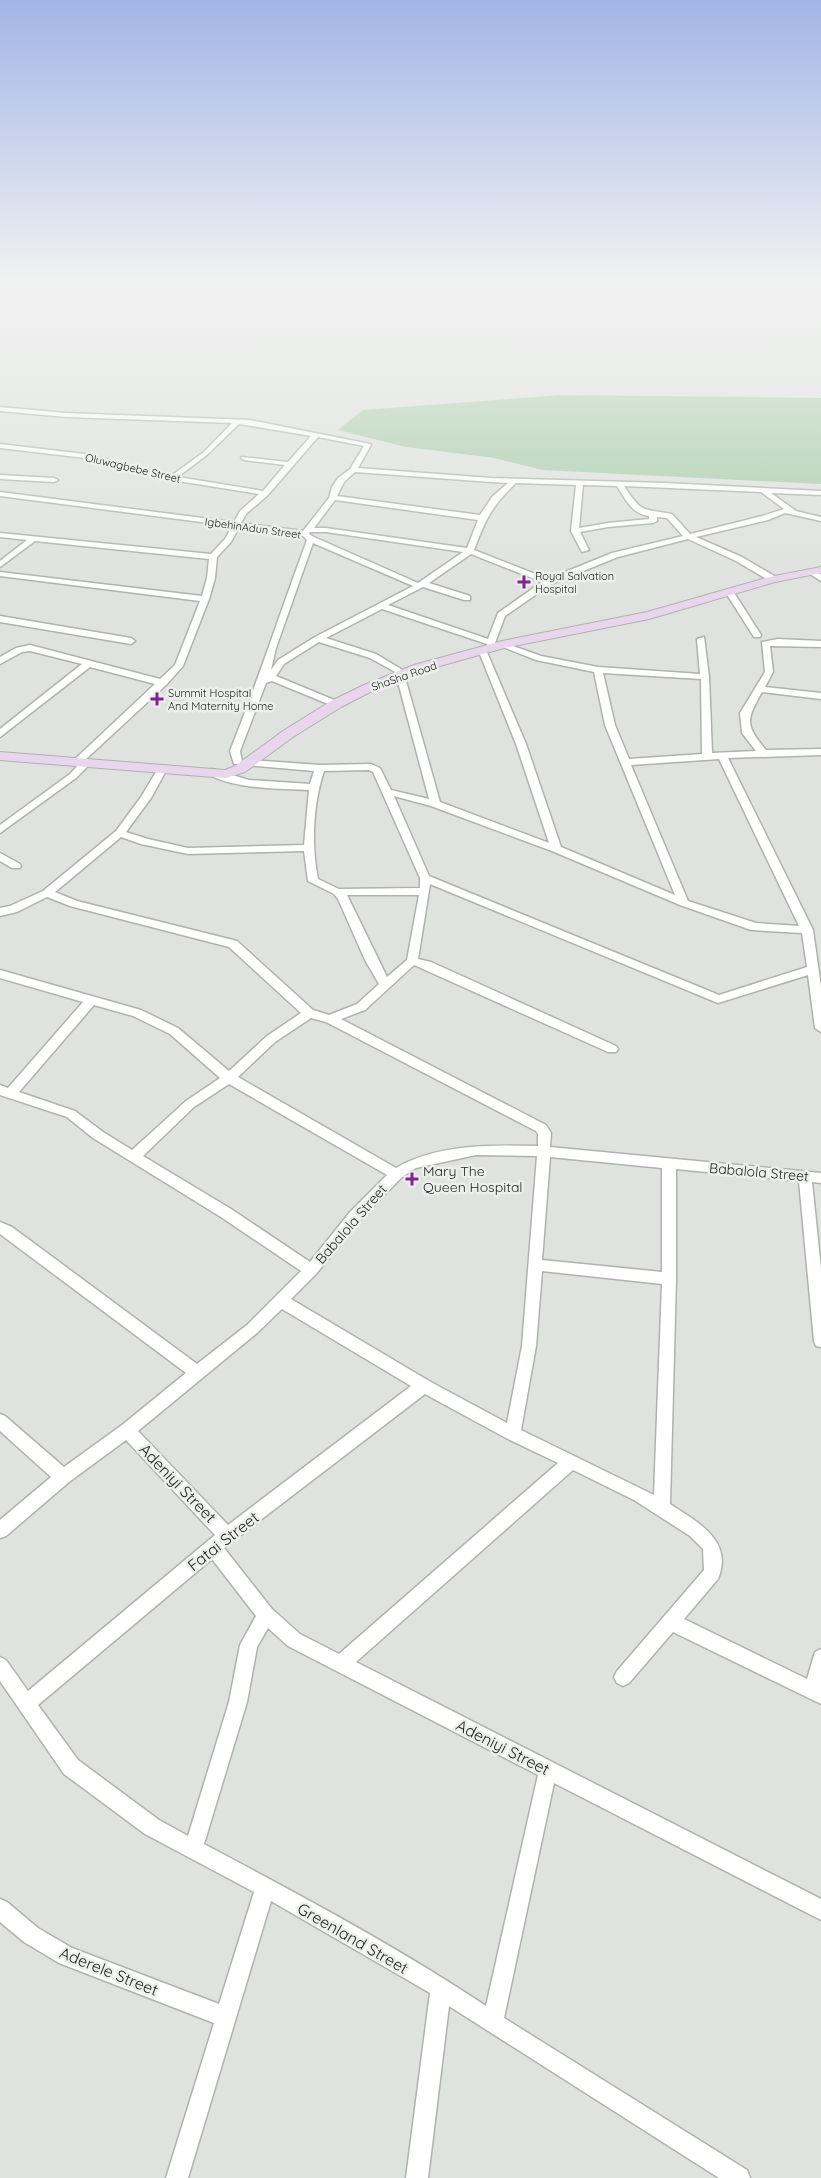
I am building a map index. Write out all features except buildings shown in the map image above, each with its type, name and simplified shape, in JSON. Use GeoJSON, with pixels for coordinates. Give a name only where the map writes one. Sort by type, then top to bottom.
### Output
{"type":"FeatureCollection","features":[{"type":"Feature","properties":{"kind":"street"},"geometry":{"type":"LineString","coordinates":[[0,409],[66,415],[238,421],[368,444],[353,470],[341,480],[333,498],[308,534]]}},
{"type":"Feature","properties":{"kind":"street"},"geometry":{"type":"LineString","coordinates":[[172,478],[206,453],[238,421]]}},
{"type":"Feature","properties":{"kind":"street"},"geometry":{"type":"LineString","coordinates":[[0,830],[73,776],[82,762],[179,666],[205,600],[211,578],[213,557],[237,526],[243,513],[265,493],[317,434]]}},
{"type":"Feature","properties":{"kind":"street","name":"Oluwagbebe Street"},"geometry":{"type":"LineString","coordinates":[[0,446],[85,456],[172,478],[265,493]]}},
{"type":"Feature","properties":{"kind":"street"},"geometry":{"type":"LineString","coordinates":[[244,458],[291,464]]}},
{"type":"Feature","properties":{"kind":"street"},"geometry":{"type":"LineString","coordinates":[[353,470],[514,481],[580,482],[821,493]]}},
{"type":"Feature","properties":{"kind":"street"},"geometry":{"type":"LineString","coordinates":[[0,477],[54,480]]}},
{"type":"Feature","properties":{"kind":"street"},"geometry":{"type":"LineString","coordinates":[[240,766],[235,751],[249,724],[268,675],[281,662],[318,638],[421,585],[470,551],[482,518],[495,499],[514,481]]}},
{"type":"Feature","properties":{"kind":"street"},"geometry":{"type":"LineString","coordinates":[[580,482],[575,531],[585,550]]}},
{"type":"Feature","properties":{"kind":"street"},"geometry":{"type":"LineString","coordinates":[[620,485],[635,508],[643,513],[669,516],[687,536],[739,559],[774,579]]}},
{"type":"Feature","properties":{"kind":"street"},"geometry":{"type":"LineString","coordinates":[[763,490],[796,513]]}},
{"type":"Feature","properties":{"kind":"street","name":"IgbehinAdun Street"},"geometry":{"type":"LineString","coordinates":[[0,494],[308,534],[272,648],[268,675]]}},
{"type":"Feature","properties":{"kind":"street"},"geometry":{"type":"LineString","coordinates":[[333,498],[482,518]]}},
{"type":"Feature","properties":{"kind":"street"},"geometry":{"type":"LineString","coordinates":[[556,849],[520,744],[492,647],[501,615],[548,582],[615,555],[784,512],[821,519]]}},
{"type":"Feature","properties":{"kind":"street"},"geometry":{"type":"LineString","coordinates":[[575,531],[608,525],[653,521],[653,515]]}},
{"type":"Feature","properties":{"kind":"street"},"geometry":{"type":"LineString","coordinates":[[308,534],[326,530],[470,551],[548,582]]}},
{"type":"Feature","properties":{"kind":"street"},"geometry":{"type":"LineString","coordinates":[[308,534],[421,585],[467,598]]}},
{"type":"Feature","properties":{"kind":"street"},"geometry":{"type":"LineString","coordinates":[[0,535],[213,557]]}},
{"type":"Feature","properties":{"kind":"street"},"geometry":{"type":"LineString","coordinates":[[0,565],[33,539]]}},
{"type":"Feature","properties":{"kind":"street","name":"ShaSha Road"},"geometry":{"type":"LineString","coordinates":[[240,766],[336,704],[400,675],[492,647],[649,615],[774,579],[818,573]]}},
{"type":"Feature","properties":{"kind":"street"},"geometry":{"type":"LineString","coordinates":[[0,574],[205,600]]}},
{"type":"Feature","properties":{"kind":"street"},"geometry":{"type":"LineString","coordinates":[[730,593],[757,634]]}},
{"type":"Feature","properties":{"kind":"street"},"geometry":{"type":"LineString","coordinates":[[382,606],[492,647],[540,658],[598,670],[705,677]]}},
{"type":"Feature","properties":{"kind":"street"},"geometry":{"type":"LineString","coordinates":[[0,619],[131,641]]}},
{"type":"Feature","properties":{"kind":"street"},"geometry":{"type":"LineString","coordinates":[[318,638],[389,663],[400,675],[435,804]]}},
{"type":"Feature","properties":{"kind":"street"},"geometry":{"type":"LineString","coordinates":[[701,640],[705,677],[707,757]]}},
{"type":"Feature","properties":{"kind":"street"},"geometry":{"type":"LineString","coordinates":[[763,753],[747,733],[745,714],[769,672],[765,644],[778,642],[821,644]]}},
{"type":"Feature","properties":{"kind":"street"},"geometry":{"type":"LineString","coordinates":[[0,661],[18,650],[30,648],[163,683]]}},
{"type":"Feature","properties":{"kind":"street"},"geometry":{"type":"LineString","coordinates":[[0,734],[88,664]]}},
{"type":"Feature","properties":{"kind":"street"},"geometry":{"type":"LineString","coordinates":[[598,670],[610,725],[684,903]]}},
{"type":"Feature","properties":{"kind":"street"},"geometry":{"type":"LineString","coordinates":[[268,675],[336,704]]}},
{"type":"Feature","properties":{"kind":"street"},"geometry":{"type":"LineString","coordinates":[[758,689],[821,696]]}},
{"type":"Feature","properties":{"kind":"street"},"geometry":{"type":"LineString","coordinates":[[240,766],[249,724]]}},
{"type":"Feature","properties":{"kind":"street"},"geometry":{"type":"LineString","coordinates":[[626,762],[763,753],[821,752]]}},
{"type":"Feature","properties":{"kind":"street"},"geometry":{"type":"LineString","coordinates":[[0,756],[226,774],[240,766],[375,768],[425,878],[425,891],[412,961],[361,1008],[330,1019]]}},
{"type":"Feature","properties":{"kind":"street"},"geometry":{"type":"LineString","coordinates":[[723,757],[807,930],[811,970],[821,1028]]}},
{"type":"Feature","properties":{"kind":"street"},"geometry":{"type":"LineString","coordinates":[[320,768],[315,787],[308,848],[309,866],[313,881],[338,892],[425,891]]}},
{"type":"Feature","properties":{"kind":"street"},"geometry":{"type":"LineString","coordinates":[[0,912],[13,909],[47,893],[120,833],[146,798],[162,769]]}},
{"type":"Feature","properties":{"kind":"street"},"geometry":{"type":"LineString","coordinates":[[212,772],[240,782],[315,787]]}},
{"type":"Feature","properties":{"kind":"street"},"geometry":{"type":"LineString","coordinates":[[386,792],[413,797],[435,804],[556,849],[684,903],[755,927],[807,930]]}},
{"type":"Feature","properties":{"kind":"street"},"geometry":{"type":"LineString","coordinates":[[120,833],[145,842],[188,851],[308,848]]}},
{"type":"Feature","properties":{"kind":"street"},"geometry":{"type":"LineString","coordinates":[[0,856],[16,866]]}},
{"type":"Feature","properties":{"kind":"street"},"geometry":{"type":"LineString","coordinates":[[425,878],[527,918],[714,998],[811,970]]}},
{"type":"Feature","properties":{"kind":"street"},"geometry":{"type":"LineString","coordinates":[[338,892],[343,898],[371,960],[386,986]]}},
{"type":"Feature","properties":{"kind":"street"},"geometry":{"type":"LineString","coordinates":[[47,893],[74,904],[233,944],[309,1014],[330,1019],[541,1128],[546,1138],[529,1346],[513,1434]]}},
{"type":"Feature","properties":{"kind":"street"},"geometry":{"type":"LineString","coordinates":[[412,961],[428,965],[612,1049]]}},
{"type":"Feature","properties":{"kind":"street"},"geometry":{"type":"LineString","coordinates":[[0,974],[158,1022],[181,1037],[229,1078],[396,1174]]}},
{"type":"Feature","properties":{"kind":"street"},"geometry":{"type":"LineString","coordinates":[[90,1000],[6,1091],[71,1114],[133,1157],[226,1212],[311,1270]]}},
{"type":"Feature","properties":{"kind":"street"},"geometry":{"type":"LineString","coordinates":[[133,1157],[190,1104],[229,1078],[271,1039],[309,1014]]}},
{"type":"Feature","properties":{"kind":"street","name":"Babalola Street"},"geometry":{"type":"LineString","coordinates":[[0,1530],[63,1477],[127,1430],[252,1329],[311,1270],[355,1216],[396,1174],[413,1164],[476,1150],[544,1151],[821,1178]]}},
{"type":"Feature","properties":{"kind":"street"},"geometry":{"type":"LineString","coordinates":[[662,1507],[669,1279],[669,1163]]}},
{"type":"Feature","properties":{"kind":"street"},"geometry":{"type":"LineString","coordinates":[[805,1177],[819,1298],[821,1342]]}},
{"type":"Feature","properties":{"kind":"street"},"geometry":{"type":"LineString","coordinates":[[0,1228],[7,1231],[197,1373]]}},
{"type":"Feature","properties":{"kind":"street"},"geometry":{"type":"LineString","coordinates":[[536,1265],[669,1279]]}},
{"type":"Feature","properties":{"kind":"street"},"geometry":{"type":"LineString","coordinates":[[281,1302],[423,1386],[513,1434],[572,1461],[662,1507],[705,1538],[714,1558],[712,1573],[623,1677]]}},
{"type":"Feature","properties":{"kind":"street","name":"Fatai Street"},"geometry":{"type":"LineString","coordinates":[[27,1703],[213,1547],[423,1386]]}},
{"type":"Feature","properties":{"kind":"street"},"geometry":{"type":"LineString","coordinates":[[0,1421],[63,1477]]}},
{"type":"Feature","properties":{"kind":"street","name":"Adeniyi Street"},"geometry":{"type":"LineString","coordinates":[[127,1430],[228,1537]]}},
{"type":"Feature","properties":{"kind":"street"},"geometry":{"type":"LineString","coordinates":[[342,1663],[572,1461]]}},
{"type":"Feature","properties":{"kind":"street","name":"Adeniyi Street"},"geometry":{"type":"LineString","coordinates":[[213,1547],[266,1615],[294,1640],[821,1910]]}},
{"type":"Feature","properties":{"kind":"street"},"geometry":{"type":"LineString","coordinates":[[193,1849],[238,1702],[249,1645],[266,1615]]}},
{"type":"Feature","properties":{"kind":"street"},"geometry":{"type":"LineString","coordinates":[[670,1621],[816,1693],[821,1658]]}},
{"type":"Feature","properties":{"kind":"street","name":"Greenland Street"},"geometry":{"type":"LineString","coordinates":[[0,1666],[71,1767],[152,1827],[265,1887],[441,1988],[493,2023],[739,2178]]}},
{"type":"Feature","properties":{"kind":"street"},"geometry":{"type":"LineString","coordinates":[[493,2023],[548,1770]]}},
{"type":"Feature","properties":{"kind":"street"},"geometry":{"type":"LineString","coordinates":[[177,2178],[265,1887]]}},
{"type":"Feature","properties":{"kind":"street","name":"Aderele Street"},"geometry":{"type":"LineString","coordinates":[[0,1909],[32,1935],[66,1956],[226,2017]]}},
{"type":"Feature","properties":{"kind":"street"},"geometry":{"type":"LineString","coordinates":[[416,2178],[441,1988]]}},
{"type":"Feature","properties":{"kind":"green space"},"geometry":{"type":"Polygon","coordinates":[[[562,395],[821,398],[821,484],[543,470],[494,458],[406,447],[338,430],[363,410],[562,395]]]}},
{"type":"Feature","properties":{"kind":"place","name":"Royal Salvation Hospital"},"geometry":{"type":"Point","coordinates":[524,582]}},
{"type":"Feature","properties":{"kind":"place","name":"Summit Hospital And Maternity Home"},"geometry":{"type":"Point","coordinates":[157,699]}},
{"type":"Feature","properties":{"kind":"place","name":"Mary The Queen Hospital"},"geometry":{"type":"Point","coordinates":[412,1179]}}]}
